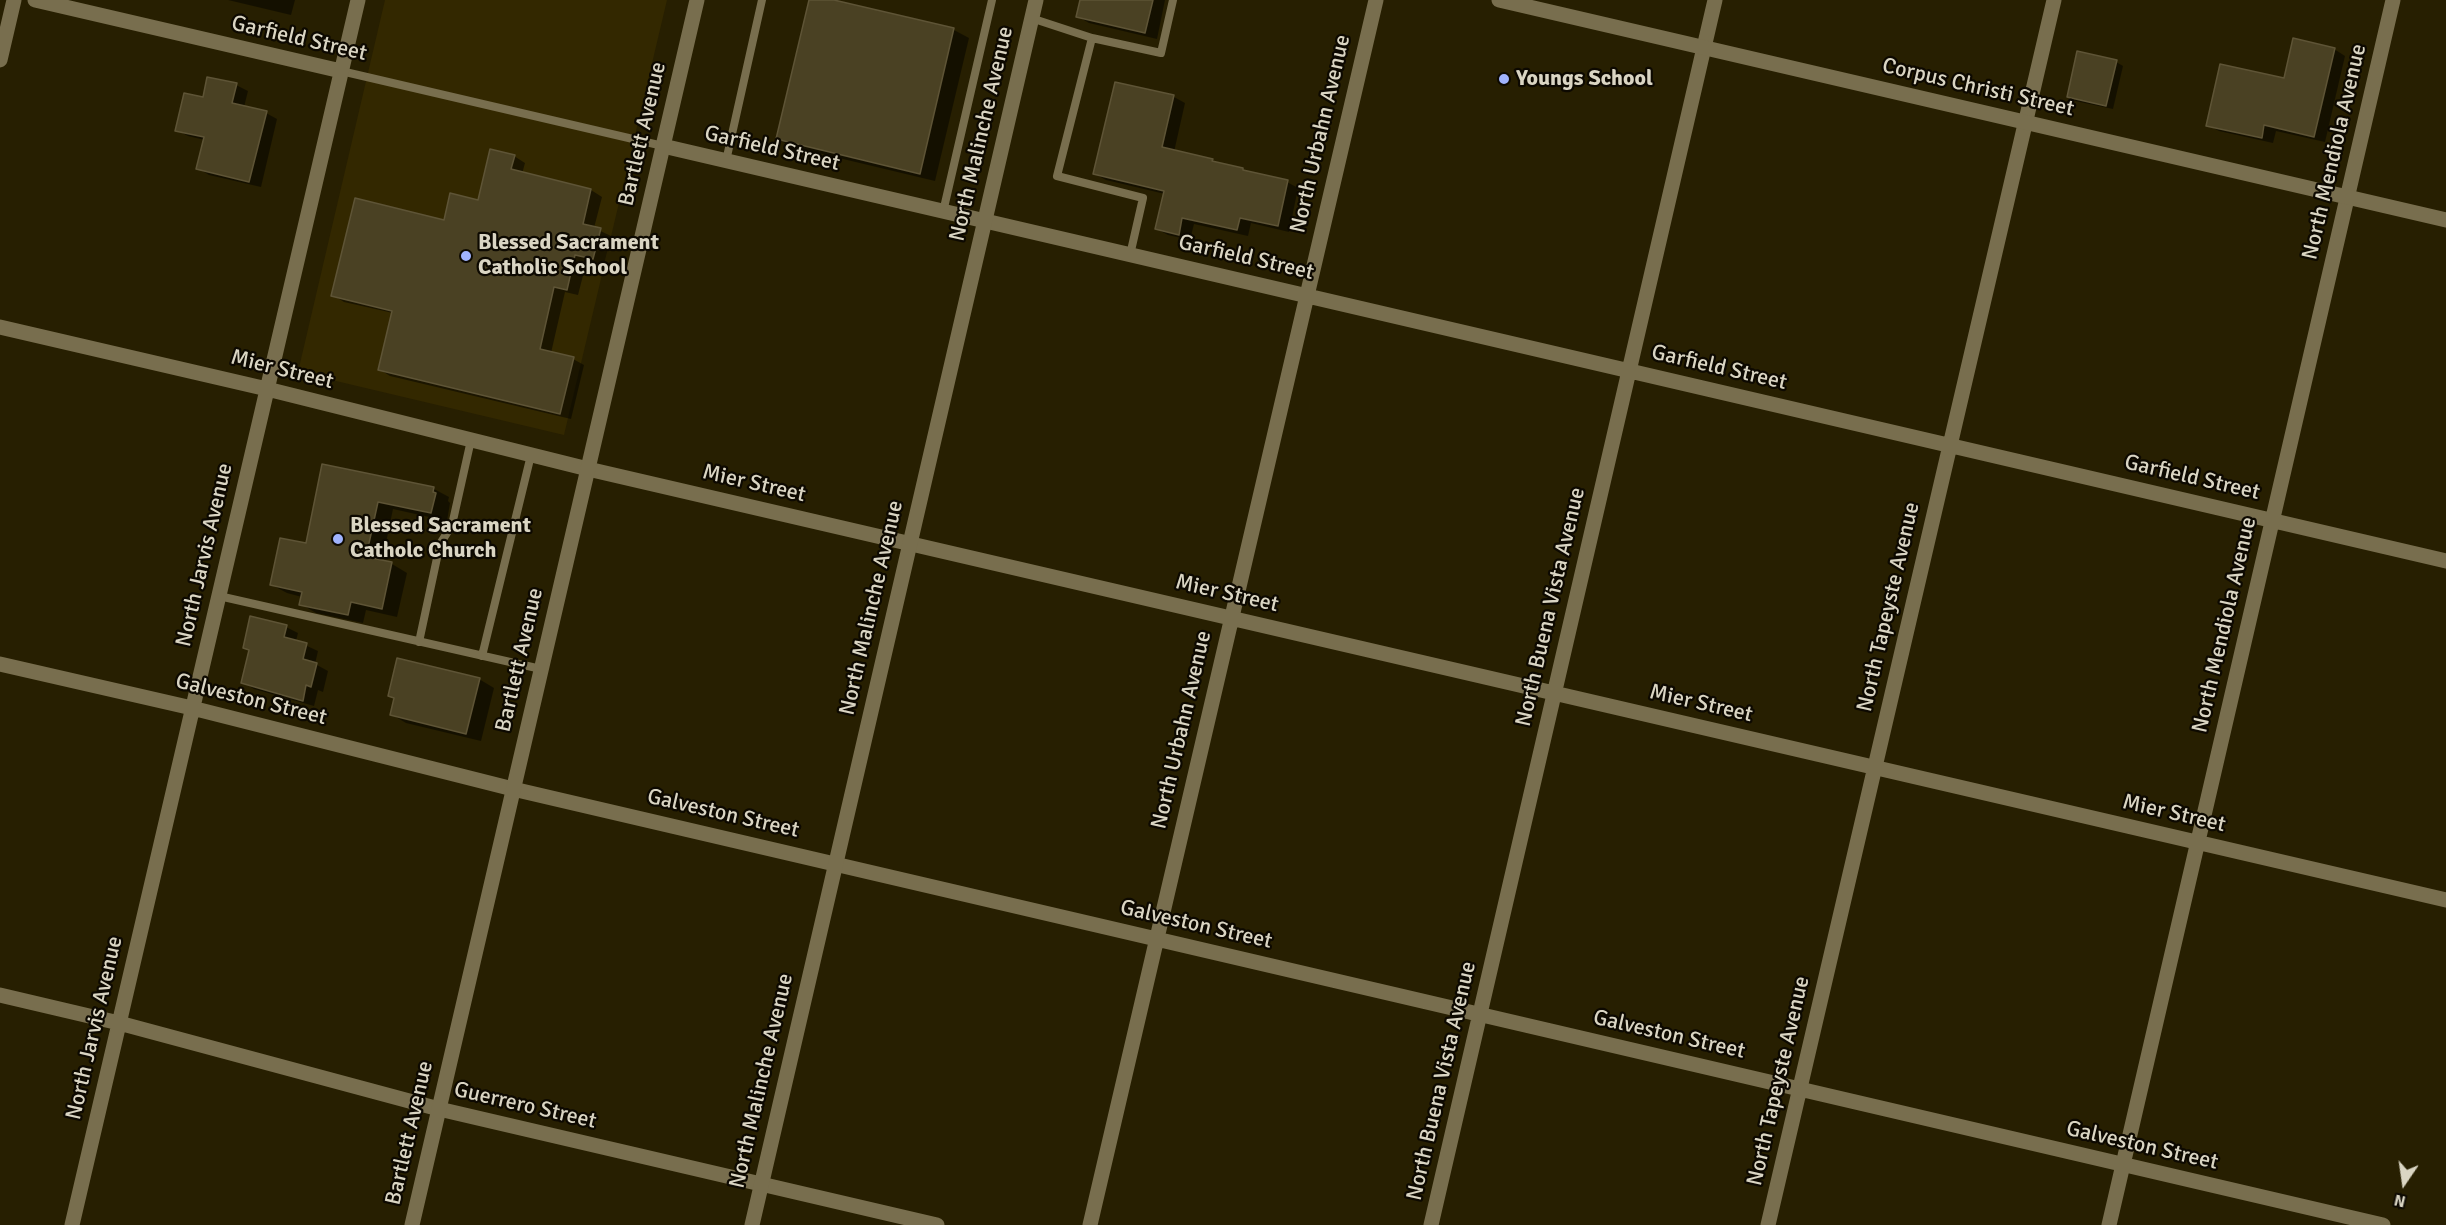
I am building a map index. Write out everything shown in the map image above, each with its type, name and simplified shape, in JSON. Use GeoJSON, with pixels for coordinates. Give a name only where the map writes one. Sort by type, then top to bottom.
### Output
{"type":"FeatureCollection","features":[{"type":"Feature","properties":{"kind":"street"},"geometry":{"type":"LineString","coordinates":[[0,60],[14,0]]}},
{"type":"Feature","properties":{"kind":"street","name":"Garfield Street"},"geometry":{"type":"LineString","coordinates":[[35,0],[341,71]]}},
{"type":"Feature","properties":{"kind":"street","name":"North Jarvis Avenue"},"geometry":{"type":"LineString","coordinates":[[72,1225],[358,0]]}},
{"type":"Feature","properties":{"kind":"street","name":"Bartlett Avenue"},"geometry":{"type":"LineString","coordinates":[[412,1225],[698,0]]}},
{"type":"Feature","properties":{"kind":"street","name":"North Malinche Avenue"},"geometry":{"type":"LineString","coordinates":[[752,1225],[1036,0]]}},
{"type":"Feature","properties":{"kind":"street","name":"North Urbahn Avenue"},"geometry":{"type":"LineString","coordinates":[[1090,1225],[1376,0]]}},
{"type":"Feature","properties":{"kind":"street","name":"Corpus Christi Street"},"geometry":{"type":"LineString","coordinates":[[1499,0],[2446,220]]}},
{"type":"Feature","properties":{"kind":"street","name":"North Buena Vista Avenue"},"geometry":{"type":"LineString","coordinates":[[1431,1225],[1715,0]]}},
{"type":"Feature","properties":{"kind":"street","name":"North Tapeyste Avenue"},"geometry":{"type":"LineString","coordinates":[[1768,1225],[2054,0]]}},
{"type":"Feature","properties":{"kind":"street","name":"North Mendiola Avenue"},"geometry":{"type":"LineString","coordinates":[[2109,1225],[2393,0]]}},
{"type":"Feature","properties":{"kind":"street","name":"Garfield Street"},"geometry":{"type":"LineString","coordinates":[[663,146],[2446,561]]}},
{"type":"Feature","properties":{"kind":"street","name":"Mier Street"},"geometry":{"type":"LineString","coordinates":[[0,327],[267,389],[588,469],[2446,900]]}},
{"type":"Feature","properties":{"kind":"street","name":"Galveston Street"},"geometry":{"type":"LineString","coordinates":[[0,664],[192,708],[513,789],[2383,1225]]}},
{"type":"Feature","properties":{"kind":"street","name":"Guerrero Street"},"geometry":{"type":"LineString","coordinates":[[0,995],[119,1023],[439,1109],[937,1225]]}},
{"type":"Feature","properties":{"kind":"lane"},"geometry":{"type":"LineString","coordinates":[[726,161],[762,0]]}},
{"type":"Feature","properties":{"kind":"lane"},"geometry":{"type":"LineString","coordinates":[[943,212],[992,0]]}},
{"type":"Feature","properties":{"kind":"lane"},"geometry":{"type":"LineString","coordinates":[[1031,18],[1092,38],[1161,53],[1173,0]]}},
{"type":"Feature","properties":{"kind":"lane"},"geometry":{"type":"LineString","coordinates":[[1092,38],[1058,176],[1143,198],[1130,255]]}},
{"type":"Feature","properties":{"kind":"lane","name":"Garfield Street"},"geometry":{"type":"LineString","coordinates":[[341,71],[663,146]]}},
{"type":"Feature","properties":{"kind":"lane"},"geometry":{"type":"LineString","coordinates":[[419,642],[440,544],[452,525],[471,440]]}},
{"type":"Feature","properties":{"kind":"lane"},"geometry":{"type":"LineString","coordinates":[[482,656],[531,455]]}},
{"type":"Feature","properties":{"kind":"lane"},"geometry":{"type":"LineString","coordinates":[[219,596],[541,669]]}},
{"type":"Feature","properties":{"kind":"shaded area","name":"Blessed Sacrament Catholic School"},"geometry":{"type":"Polygon","coordinates":[[[385,0],[667,0],[564,435],[298,372],[385,0]]]}},
{"type":"Feature","properties":{"kind":"building"},"geometry":{"type":"Polygon","coordinates":[[[809,0],[834,0],[954,28],[920,174],[776,139],[809,0]]]}},
{"type":"Feature","properties":{"kind":"building"},"geometry":{"type":"Polygon","coordinates":[[[1080,0],[1153,0],[1145,33],[1076,17],[1080,0]]]}},
{"type":"Feature","properties":{"kind":"building"},"geometry":{"type":"Polygon","coordinates":[[[2293,38],[2335,48],[2314,137],[2264,125],[2262,138],[2206,126],[2220,64],[2284,78],[2293,38]]]}},
{"type":"Feature","properties":{"kind":"building"},"geometry":{"type":"Polygon","coordinates":[[[2077,51],[2117,60],[2106,106],[2067,97],[2077,51]]]}},
{"type":"Feature","properties":{"kind":"building"},"geometry":{"type":"Polygon","coordinates":[[[207,77],[237,83],[232,103],[267,111],[249,182],[196,169],[204,137],[175,131],[184,93],[203,97],[207,77]]]}},
{"type":"Feature","properties":{"kind":"building"},"geometry":{"type":"Polygon","coordinates":[[[1115,82],[1174,95],[1162,147],[1288,180],[1278,226],[1240,218],[1237,230],[1182,218],[1179,235],[1155,229],[1164,191],[1093,174],[1115,82]]]}},
{"type":"Feature","properties":{"kind":"building"},"geometry":{"type":"Polygon","coordinates":[[[490,149],[515,155],[511,169],[591,189],[583,224],[601,228],[593,259],[575,255],[567,290],[554,287],[540,349],[574,357],[560,414],[378,370],[392,311],[331,296],[355,198],[444,220],[450,193],[478,200],[490,149]]]}},
{"type":"Feature","properties":{"kind":"building","name":"Blessed Sacrament Catholc Church"},"geometry":{"type":"Polygon","coordinates":[[[322,464],[434,487],[433,492],[436,493],[431,513],[378,502],[366,557],[392,562],[382,609],[351,602],[348,615],[299,605],[302,592],[270,585],[280,538],[306,543],[322,464]]]}},
{"type":"Feature","properties":{"kind":"building"},"geometry":{"type":"Polygon","coordinates":[[[250,616],[287,625],[284,637],[307,643],[303,659],[317,663],[311,687],[306,685],[303,701],[241,683],[249,650],[243,648],[250,616]]]}},
{"type":"Feature","properties":{"kind":"building"},"geometry":{"type":"Polygon","coordinates":[[[397,658],[480,678],[466,734],[390,715],[394,698],[388,696],[397,658]]]}},
{"type":"Feature","properties":{"kind":"place","name":"Youngs School"},"geometry":{"type":"Point","coordinates":[1504,79]}},
{"type":"Feature","properties":{"kind":"place","name":"Blessed Sacrament Catholic School"},"geometry":{"type":"Point","coordinates":[466,256]}},
{"type":"Feature","properties":{"kind":"place","name":"Blessed Sacrament Catholc Church"},"geometry":{"type":"Point","coordinates":[338,539]}}]}
